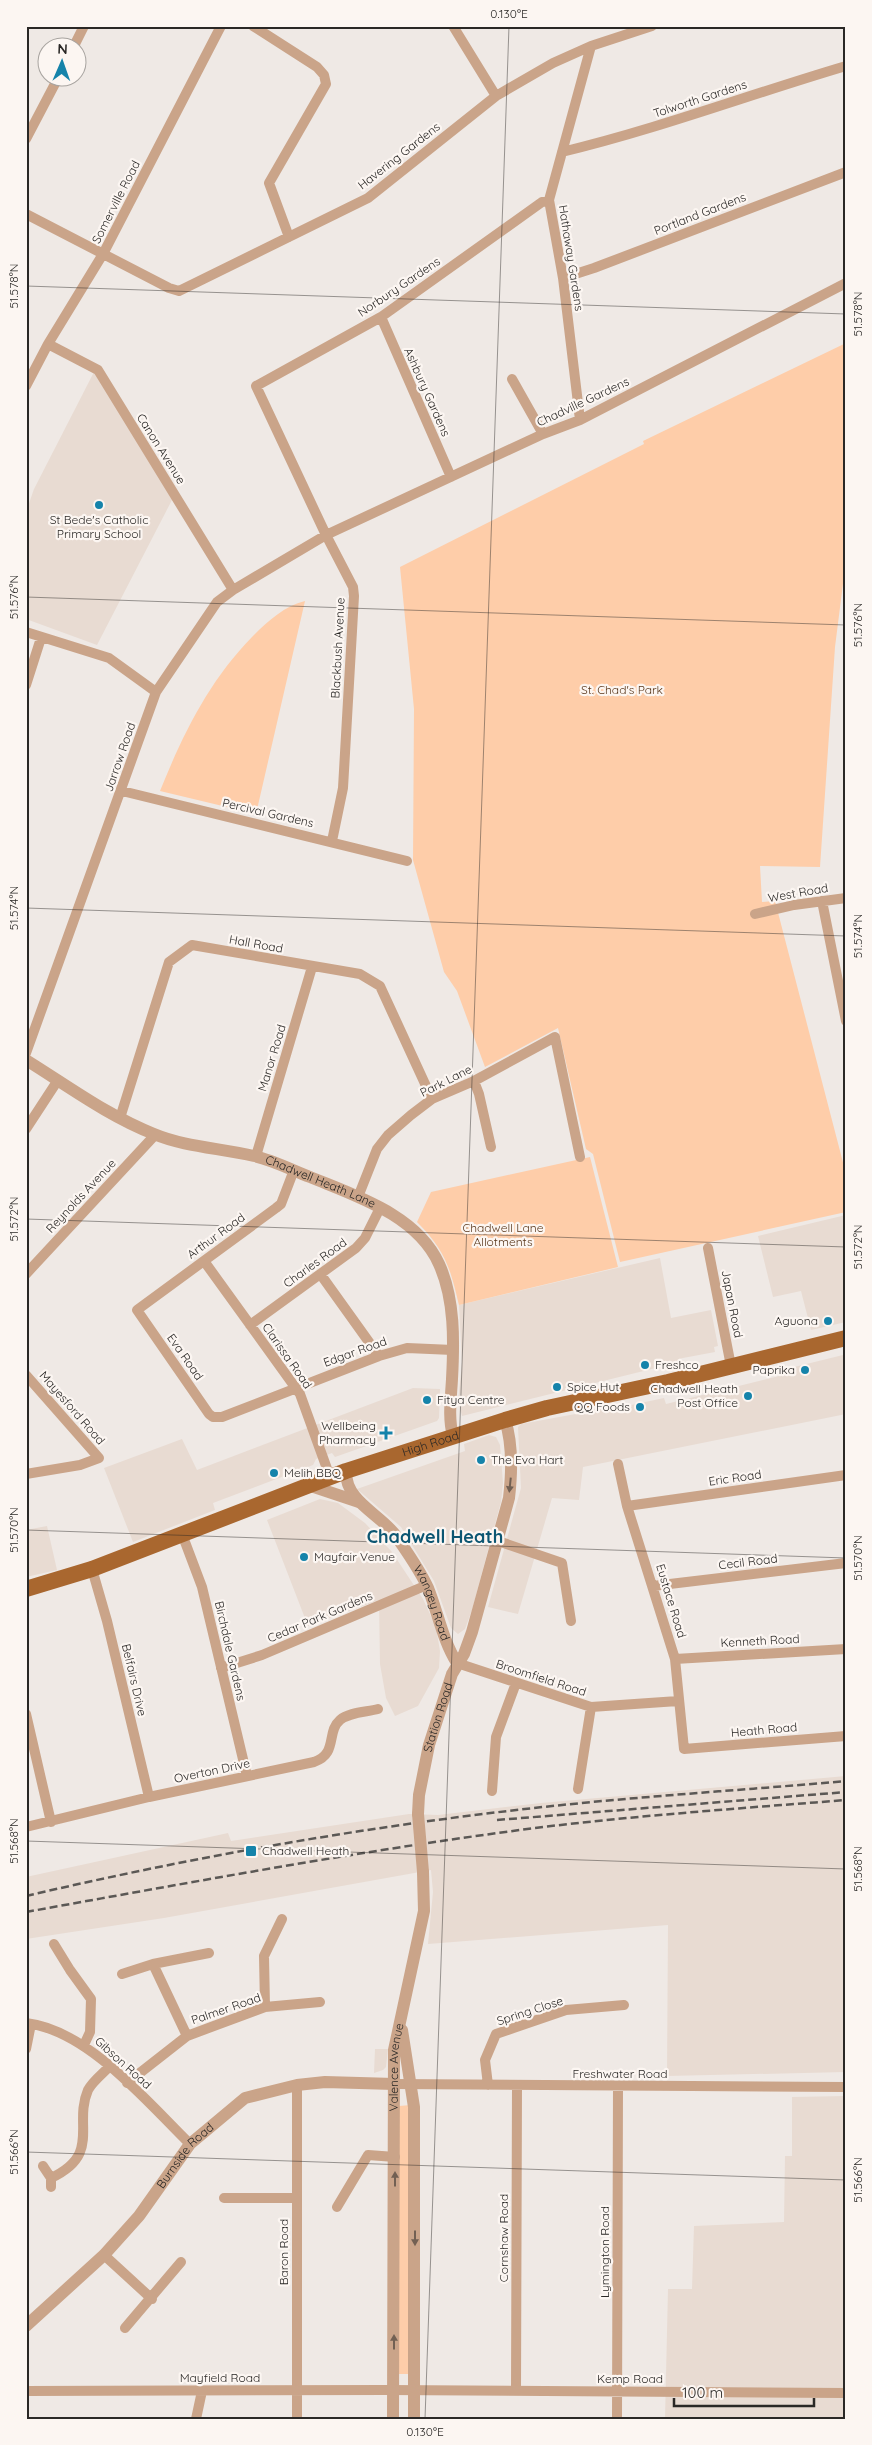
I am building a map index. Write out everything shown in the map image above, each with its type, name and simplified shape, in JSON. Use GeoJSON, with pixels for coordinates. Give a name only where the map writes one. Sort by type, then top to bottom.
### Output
{"type":"FeatureCollection","features":[{"type":"Feature","properties":{"kind":"main road","name":"High Road"},"geometry":{"type":"LineString","coordinates":[[26,1589],[92,1569],[346,1471],[505,1420],[547,1408],[846,1338]]}},
{"type":"Feature","properties":{"kind":"street"},"geometry":{"type":"LineString","coordinates":[[78,38],[84,26]]}},
{"type":"Feature","properties":{"kind":"street","name":"Somerville Road"},"geometry":{"type":"LineString","coordinates":[[26,386],[48,344],[103,254],[221,26]]}},
{"type":"Feature","properties":{"kind":"street"},"geometry":{"type":"LineString","coordinates":[[253,26],[317,67],[324,75],[326,84],[269,183],[289,237]]}},
{"type":"Feature","properties":{"kind":"street"},"geometry":{"type":"LineString","coordinates":[[453,26],[496,96]]}},
{"type":"Feature","properties":{"kind":"street","name":"Havering Gardens"},"geometry":{"type":"LineString","coordinates":[[103,254],[169,288],[179,291],[368,198],[496,96],[553,63],[591,46],[652,26]]}},
{"type":"Feature","properties":{"kind":"street","name":"Hathaway Gardens"},"geometry":{"type":"LineString","coordinates":[[580,420],[563,278],[549,200],[591,46]]}},
{"type":"Feature","properties":{"kind":"street","name":"Tolworth Gardens"},"geometry":{"type":"LineString","coordinates":[[562,152],[693,116],[781,85],[846,66]]}},
{"type":"Feature","properties":{"kind":"street"},"geometry":{"type":"LineString","coordinates":[[26,139],[53,88]]}},
{"type":"Feature","properties":{"kind":"street","name":"Portland Gardens"},"geometry":{"type":"LineString","coordinates":[[563,278],[594,268],[846,172]]}},
{"type":"Feature","properties":{"kind":"street","name":"Norbury Gardens"},"geometry":{"type":"LineString","coordinates":[[256,386],[381,317],[542,202],[549,200]]}},
{"type":"Feature","properties":{"kind":"street"},"geometry":{"type":"LineString","coordinates":[[26,214],[103,254]]}},
{"type":"Feature","properties":{"kind":"street","name":"Chadville Gardens"},"geometry":{"type":"LineString","coordinates":[[326,535],[543,434],[580,420],[846,283]]}},
{"type":"Feature","properties":{"kind":"street","name":"Ashbury Gardens"},"geometry":{"type":"LineString","coordinates":[[381,317],[451,477]]}},
{"type":"Feature","properties":{"kind":"street","name":"Canon Avenue"},"geometry":{"type":"LineString","coordinates":[[48,344],[98,370],[233,590]]}},
{"type":"Feature","properties":{"kind":"street"},"geometry":{"type":"LineString","coordinates":[[512,379],[543,434]]}},
{"type":"Feature","properties":{"kind":"street","name":"Blackbush Avenue"},"geometry":{"type":"LineString","coordinates":[[256,386],[326,535],[353,587],[343,788],[332,841]]}},
{"type":"Feature","properties":{"kind":"street","name":"Jarrow Road"},"geometry":{"type":"LineString","coordinates":[[26,1053],[122,791],[156,692],[217,602],[233,590],[326,535]]}},
{"type":"Feature","properties":{"kind":"street"},"geometry":{"type":"LineString","coordinates":[[26,632],[108,658],[156,692]]}},
{"type":"Feature","properties":{"kind":"street"},"geometry":{"type":"LineString","coordinates":[[26,685],[41,638]]}},
{"type":"Feature","properties":{"kind":"street","name":"Percival Gardens"},"geometry":{"type":"LineString","coordinates":[[122,791],[332,841],[407,861]]}},
{"type":"Feature","properties":{"kind":"street","name":"West Road"},"geometry":{"type":"LineString","coordinates":[[755,914],[794,905],[846,898]]}},
{"type":"Feature","properties":{"kind":"street"},"geometry":{"type":"LineString","coordinates":[[822,901],[843,998],[846,1021]]}},
{"type":"Feature","properties":{"kind":"street","name":"Hall Road"},"geometry":{"type":"LineString","coordinates":[[120,1118],[170,962],[192,945],[360,974],[380,986],[432,1099]]}},
{"type":"Feature","properties":{"kind":"street","name":"Manor Road"},"geometry":{"type":"LineString","coordinates":[[256,1156],[312,966]]}},
{"type":"Feature","properties":{"kind":"street","name":"Park Lane"},"geometry":{"type":"LineString","coordinates":[[358,1197],[377,1149],[388,1135],[432,1099],[474,1081],[555,1037],[580,1157]]}},
{"type":"Feature","properties":{"kind":"street","name":"Chadwell Heath Lane"},"geometry":{"type":"LineString","coordinates":[[26,1060],[120,1118],[155,1135],[256,1156],[358,1197],[402,1220],[420,1237],[439,1263],[445,1280],[451,1311],[453,1350],[450,1422],[453,1436]]}},
{"type":"Feature","properties":{"kind":"street"},"geometry":{"type":"LineString","coordinates":[[26,1130],[58,1080]]}},
{"type":"Feature","properties":{"kind":"street"},"geometry":{"type":"LineString","coordinates":[[474,1081],[479,1094],[490,1147]]}},
{"type":"Feature","properties":{"kind":"street","name":"Reynolds Avenue"},"geometry":{"type":"LineString","coordinates":[[26,1274],[155,1135]]}},
{"type":"Feature","properties":{"kind":"street","name":"Arthur Road"},"geometry":{"type":"LineString","coordinates":[[137,1310],[281,1204],[294,1170]]}},
{"type":"Feature","properties":{"kind":"street","name":"Charles Road"},"geometry":{"type":"LineString","coordinates":[[250,1325],[356,1248],[365,1238],[380,1208]]}},
{"type":"Feature","properties":{"kind":"street","name":"Japan Road"},"geometry":{"type":"LineString","coordinates":[[708,1248],[731,1366]]}},
{"type":"Feature","properties":{"kind":"street","name":"Clarissa Road"},"geometry":{"type":"LineString","coordinates":[[204,1261],[300,1394],[330,1477]]}},
{"type":"Feature","properties":{"kind":"street"},"geometry":{"type":"LineString","coordinates":[[320,1276],[379,1356]]}},
{"type":"Feature","properties":{"kind":"street","name":"Eva Road"},"geometry":{"type":"LineString","coordinates":[[137,1310],[213,1417]]}},
{"type":"Feature","properties":{"kind":"street","name":"Edgar Road"},"geometry":{"type":"LineString","coordinates":[[213,1417],[222,1417],[379,1356],[407,1348],[453,1350]]}},
{"type":"Feature","properties":{"kind":"street","name":"Mayesford Road"},"geometry":{"type":"LineString","coordinates":[[26,1375],[99,1458],[80,1465],[26,1474]]}},
{"type":"Feature","properties":{"kind":"street","name":"Station Road"},"geometry":{"type":"LineString","coordinates":[[401,2023],[424,1911],[418,1814],[419,1795],[430,1745],[457,1663],[464,1654],[468,1642],[498,1541],[511,1482],[510,1439],[505,1420]]}},
{"type":"Feature","properties":{"kind":"street","name":"Eustace Road"},"geometry":{"type":"LineString","coordinates":[[618,1464],[627,1506],[675,1658],[684,1749]]}},
{"type":"Feature","properties":{"kind":"street","name":"Wangey Road"},"geometry":{"type":"LineString","coordinates":[[346,1471],[348,1483],[359,1502],[395,1534],[427,1585],[445,1638],[457,1663]]}},
{"type":"Feature","properties":{"kind":"street","name":"Eric Road"},"geometry":{"type":"LineString","coordinates":[[627,1506],[846,1475]]}},
{"type":"Feature","properties":{"kind":"street","name":"Wangey Road"},"geometry":{"type":"LineString","coordinates":[[308,1485],[331,1491],[359,1502]]}},
{"type":"Feature","properties":{"kind":"street","name":"Birchdale Gardens"},"geometry":{"type":"LineString","coordinates":[[182,1534],[202,1587],[247,1776]]}},
{"type":"Feature","properties":{"kind":"street"},"geometry":{"type":"LineString","coordinates":[[498,1541],[562,1563],[571,1622]]}},
{"type":"Feature","properties":{"kind":"street","name":"Cecil Road"},"geometry":{"type":"LineString","coordinates":[[653,1586],[846,1563]]}},
{"type":"Feature","properties":{"kind":"street","name":"Belfairs Drive"},"geometry":{"type":"LineString","coordinates":[[92,1569],[107,1620],[149,1797]]}},
{"type":"Feature","properties":{"kind":"street","name":"Cedar Park Gardens"},"geometry":{"type":"LineString","coordinates":[[221,1668],[270,1651],[427,1585]]}},
{"type":"Feature","properties":{"kind":"street"},"geometry":{"type":"LineString","coordinates":[[445,1638],[462,1643],[468,1642]]}},
{"type":"Feature","properties":{"kind":"street","name":"Kenneth Road"},"geometry":{"type":"LineString","coordinates":[[675,1658],[846,1649]]}},
{"type":"Feature","properties":{"kind":"street","name":"Broomfield Road"},"geometry":{"type":"LineString","coordinates":[[457,1663],[516,1684],[591,1707],[678,1701]]}},
{"type":"Feature","properties":{"kind":"street"},"geometry":{"type":"LineString","coordinates":[[492,1791],[496,1737],[516,1684]]}},
{"type":"Feature","properties":{"kind":"street"},"geometry":{"type":"LineString","coordinates":[[578,1789],[591,1707]]}},
{"type":"Feature","properties":{"kind":"street","name":"Overton Drive"},"geometry":{"type":"LineString","coordinates":[[26,1827],[149,1797],[323,1759],[329,1750],[340,1720],[346,1716],[378,1709]]}},
{"type":"Feature","properties":{"kind":"street"},"geometry":{"type":"LineString","coordinates":[[26,1714],[50,1822]]}},
{"type":"Feature","properties":{"kind":"street","name":"Heath Road"},"geometry":{"type":"LineString","coordinates":[[684,1749],[846,1736]]}},
{"type":"Feature","properties":{"kind":"street"},"geometry":{"type":"LineString","coordinates":[[265,2007],[264,1956],[282,1919]]}},
{"type":"Feature","properties":{"kind":"street"},"geometry":{"type":"LineString","coordinates":[[54,1944],[91,1999],[90,2032],[84,2045]]}},
{"type":"Feature","properties":{"kind":"street"},"geometry":{"type":"LineString","coordinates":[[122,1974],[153,1964],[209,1953]]}},
{"type":"Feature","properties":{"kind":"street"},"geometry":{"type":"LineString","coordinates":[[153,1964],[187,2036]]}},
{"type":"Feature","properties":{"kind":"street","name":"Palmer Road"},"geometry":{"type":"LineString","coordinates":[[127,2083],[187,2036],[265,2007],[320,2002]]}},
{"type":"Feature","properties":{"kind":"street","name":"Spring Close"},"geometry":{"type":"LineString","coordinates":[[488,2085],[485,2060],[496,2034],[566,2010],[624,2005]]}},
{"type":"Feature","properties":{"kind":"street"},"geometry":{"type":"LineString","coordinates":[[26,2049],[29,2023]]}},
{"type":"Feature","properties":{"kind":"street","name":"Gibson Road"},"geometry":{"type":"LineString","coordinates":[[29,2023],[51,2028],[84,2045],[127,2083],[190,2144]]}},
{"type":"Feature","properties":{"kind":"street","name":"Valence Avenue"},"geometry":{"type":"LineString","coordinates":[[393,2419],[394,2050],[401,2023]]}},
{"type":"Feature","properties":{"kind":"street","name":"Valence Avenue"},"geometry":{"type":"LineString","coordinates":[[401,2023],[404,2049],[412,2084],[414,2107],[414,2419]]}},
{"type":"Feature","properties":{"kind":"street"},"geometry":{"type":"LineString","coordinates":[[42,2166],[51,2182],[67,2170],[78,2154],[84,2138],[84,2102],[88,2088],[109,2067]]}},
{"type":"Feature","properties":{"kind":"street","name":"Burnside Road"},"geometry":{"type":"LineString","coordinates":[[26,2326],[104,2255],[139,2216],[190,2144],[245,2098],[297,2085],[325,2082],[394,2084]]}},
{"type":"Feature","properties":{"kind":"street","name":"Freshwater Road"},"geometry":{"type":"LineString","coordinates":[[394,2084],[846,2087]]}},
{"type":"Feature","properties":{"kind":"street","name":"Baron Road"},"geometry":{"type":"LineString","coordinates":[[297,2085],[297,2419]]}},
{"type":"Feature","properties":{"kind":"street","name":"Cornshaw Road"},"geometry":{"type":"LineString","coordinates":[[516,2391],[517,2085]]}},
{"type":"Feature","properties":{"kind":"street","name":"Lymington Road"},"geometry":{"type":"LineString","coordinates":[[616,2419],[618,2086]]}},
{"type":"Feature","properties":{"kind":"street"},"geometry":{"type":"LineString","coordinates":[[337,2207],[368,2156],[395,2157]]}},
{"type":"Feature","properties":{"kind":"street"},"geometry":{"type":"LineString","coordinates":[[224,2198],[296,2198]]}},
{"type":"Feature","properties":{"kind":"street"},"geometry":{"type":"LineString","coordinates":[[104,2255],[152,2299]]}},
{"type":"Feature","properties":{"kind":"street"},"geometry":{"type":"LineString","coordinates":[[125,2328],[152,2299],[181,2262]]}},
{"type":"Feature","properties":{"kind":"street","name":"Mayfield Road"},"geometry":{"type":"LineString","coordinates":[[26,2391],[414,2391]]}},
{"type":"Feature","properties":{"kind":"street"},"geometry":{"type":"LineString","coordinates":[[196,2419],[202,2391]]}},
{"type":"Feature","properties":{"kind":"street","name":"Kemp Road"},"geometry":{"type":"LineString","coordinates":[[414,2391],[846,2393]]}},
{"type":"Feature","properties":{"kind":"shaded area","name":"St Bede's Catholic Primary School"},"geometry":{"type":"Polygon","coordinates":[[[94,372],[173,498],[97,645],[26,619],[26,512],[34,489],[94,372]]]}},
{"type":"Feature","properties":{"kind":"shaded area"},"geometry":{"type":"Polygon","coordinates":[[[846,1215],[846,1322],[811,1330],[801,1291],[773,1297],[758,1236],[846,1215]]]}},
{"type":"Feature","properties":{"kind":"shaded area"},"geometry":{"type":"Polygon","coordinates":[[[660,1258],[671,1318],[711,1310],[718,1346],[714,1347],[715,1352],[679,1359],[680,1362],[462,1416],[458,1402],[462,1363],[459,1305],[660,1258]]]}},
{"type":"Feature","properties":{"kind":"shaded area"},"geometry":{"type":"Polygon","coordinates":[[[843,1355],[846,1367],[846,1414],[583,1467],[579,1500],[552,1498],[518,1614],[488,1607],[521,1488],[518,1427],[521,1424],[581,1413],[583,1410],[622,1407],[664,1398],[666,1404],[779,1376],[778,1371],[843,1355]]]}},
{"type":"Feature","properties":{"kind":"shaded area"},"geometry":{"type":"Polygon","coordinates":[[[413,1388],[440,1389],[439,1418],[437,1421],[335,1457],[332,1453],[316,1459],[313,1465],[213,1503],[215,1510],[133,1542],[104,1468],[182,1439],[197,1470],[413,1388]]]}},
{"type":"Feature","properties":{"kind":"shaded area"},"geometry":{"type":"Polygon","coordinates":[[[489,1435],[496,1437],[500,1445],[503,1483],[501,1502],[472,1610],[465,1629],[458,1634],[451,1628],[434,1581],[401,1527],[357,1489],[465,1451],[464,1444],[489,1435]]]}},
{"type":"Feature","properties":{"kind":"shaded area"},"geometry":{"type":"Polygon","coordinates":[[[320,1499],[338,1503],[365,1523],[392,1552],[423,1599],[436,1627],[440,1651],[439,1668],[418,1706],[395,1716],[386,1698],[380,1664],[379,1600],[308,1626],[267,1520],[320,1499]]]}},
{"type":"Feature","properties":{"kind":"shaded area"},"geometry":{"type":"Polygon","coordinates":[[[47,1526],[57,1570],[26,1577],[26,1530],[47,1526]]]}},
{"type":"Feature","properties":{"kind":"shaded area"},"geometry":{"type":"Polygon","coordinates":[[[846,1776],[846,2072],[667,2076],[668,1925],[428,1944],[433,1892],[431,1870],[164,1918],[26,1939],[26,1877],[228,1833],[231,1841],[409,1814],[438,1815],[541,1803],[846,1776]]]}},
{"type":"Feature","properties":{"kind":"shaded area"},"geometry":{"type":"Polygon","coordinates":[[[375,2049],[388,2049],[386,2067],[374,2073],[375,2049]]]}},
{"type":"Feature","properties":{"kind":"shaded area"},"geometry":{"type":"Polygon","coordinates":[[[846,2096],[846,2419],[665,2419],[668,2289],[692,2289],[694,2226],[784,2222],[785,2156],[792,2156],[792,2097],[846,2096]]]}},
{"type":"Feature","properties":{"kind":"green space","name":"St. Chad's Park"},"geometry":{"type":"Polygon","coordinates":[[[846,343],[846,560],[835,647],[820,867],[760,866],[762,902],[775,901],[846,1174],[846,1212],[620,1262],[593,1154],[586,1149],[558,1028],[485,1067],[457,991],[444,972],[413,860],[414,709],[400,567],[644,444],[643,441],[846,343]]]}},
{"type":"Feature","properties":{"kind":"green space"},"geometry":{"type":"Polygon","coordinates":[[[305,601],[256,814],[160,791],[198,709],[223,672],[252,637],[270,620],[297,603],[305,601]]]}},
{"type":"Feature","properties":{"kind":"green space","name":"Chadwell Lane Allotments"},"geometry":{"type":"Polygon","coordinates":[[[590,1157],[618,1267],[459,1305],[453,1280],[445,1260],[434,1241],[417,1222],[431,1192],[590,1157]]]}},
{"type":"Feature","properties":{"kind":"green space"},"geometry":{"type":"Polygon","coordinates":[[[411,2105],[412,2374],[399,2374],[399,2106],[411,2105]]]}},
{"type":"Feature","properties":{"kind":"railway"},"geometry":{"type":"LineString","coordinates":[[26,1896],[219,1855],[413,1823],[581,1803],[846,1781]]}},
{"type":"Feature","properties":{"kind":"railway"},"geometry":{"type":"LineString","coordinates":[[497,1820],[846,1792]]}},
{"type":"Feature","properties":{"kind":"railway"},"geometry":{"type":"LineString","coordinates":[[26,1912],[284,1866],[413,1845],[543,1827],[694,1812],[846,1800]]}},
{"type":"Feature","properties":{"kind":"place","name":"St Bede's Catholic Primary School"},"geometry":{"type":"Point","coordinates":[99,505]}},
{"type":"Feature","properties":{"kind":"place","name":"Aguona"},"geometry":{"type":"Point","coordinates":[828,1321]}},
{"type":"Feature","properties":{"kind":"place","name":"Freshco"},"geometry":{"type":"Point","coordinates":[645,1365]}},
{"type":"Feature","properties":{"kind":"place","name":"Paprika"},"geometry":{"type":"Point","coordinates":[805,1370]}},
{"type":"Feature","properties":{"kind":"place","name":"Spice Hut"},"geometry":{"type":"Point","coordinates":[557,1387]}},
{"type":"Feature","properties":{"kind":"place","name":"Chadwell Heath Post Office"},"geometry":{"type":"Point","coordinates":[748,1396]}},
{"type":"Feature","properties":{"kind":"place","name":"Fitya Centre"},"geometry":{"type":"Point","coordinates":[427,1400]}},
{"type":"Feature","properties":{"kind":"place","name":"QQ Foods"},"geometry":{"type":"Point","coordinates":[640,1407]}},
{"type":"Feature","properties":{"kind":"place","name":"Wellbeing Pharmacy"},"geometry":{"type":"Point","coordinates":[386,1433]}},
{"type":"Feature","properties":{"kind":"place","name":"The Eva Hart"},"geometry":{"type":"Point","coordinates":[481,1460]}},
{"type":"Feature","properties":{"kind":"place","name":"Melih BBQ"},"geometry":{"type":"Point","coordinates":[274,1473]}},
{"type":"Feature","properties":{"kind":"place","name":"Mayfair Venue"},"geometry":{"type":"Point","coordinates":[304,1557]}},
{"type":"Feature","properties":{"kind":"place","name":"Chadwell Heath"},"geometry":{"type":"Point","coordinates":[251,1851]}},
{"type":"Feature","properties":{"kind":"district","name":"Chadwell Heath"},"geometry":{"type":"Point","coordinates":[435,1537]}}]}
